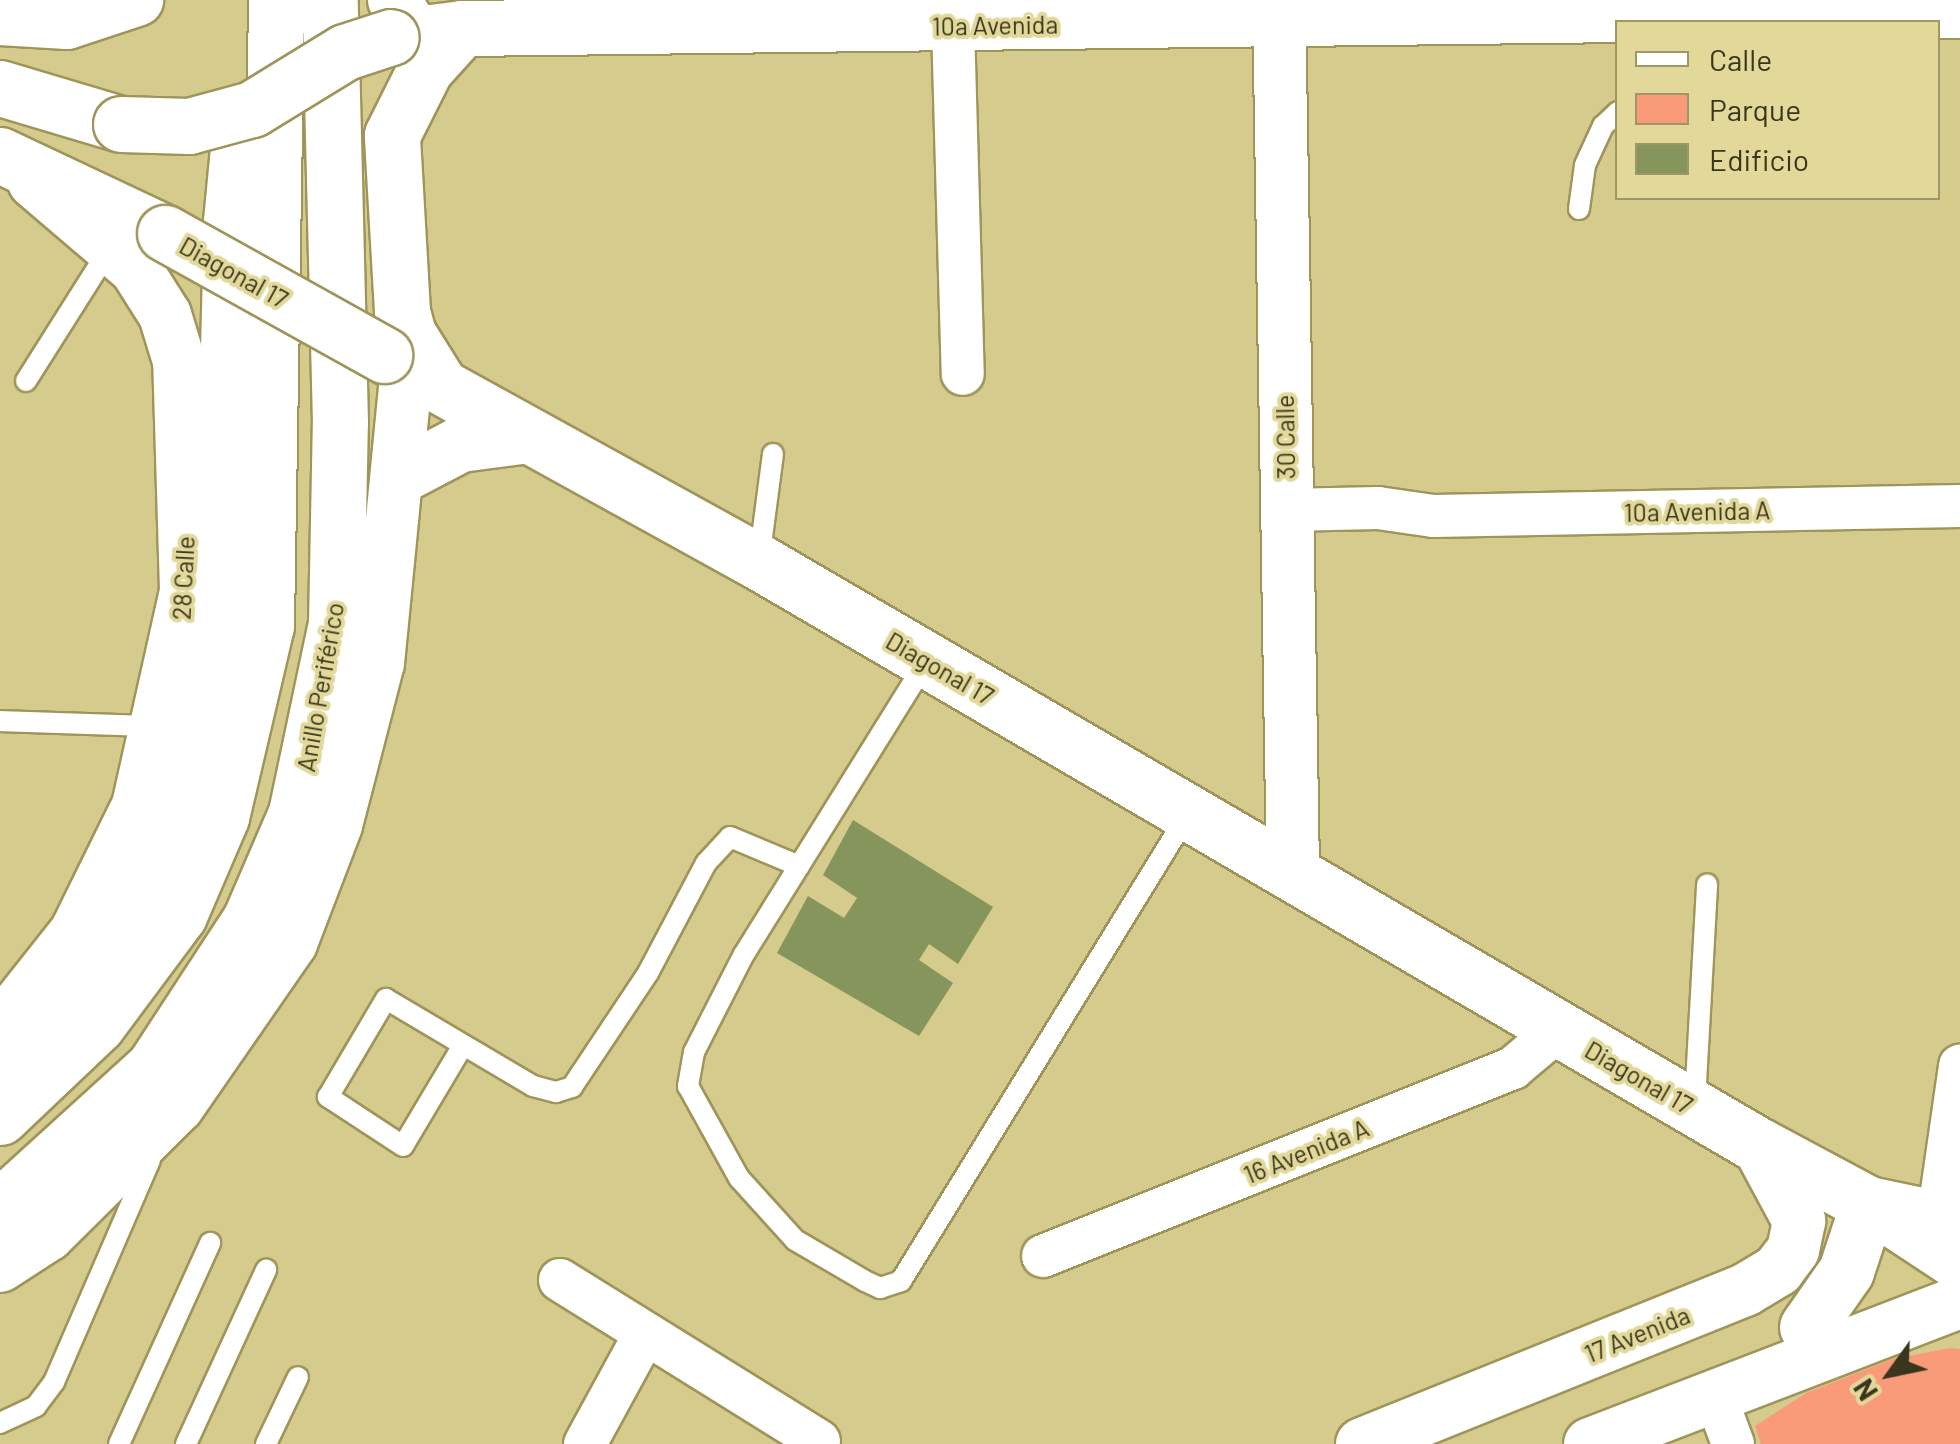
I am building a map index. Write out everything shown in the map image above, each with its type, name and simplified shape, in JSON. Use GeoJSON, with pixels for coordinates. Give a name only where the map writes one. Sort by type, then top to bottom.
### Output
{"type":"FeatureCollection","features":[{"type":"Feature","properties":{"kind":"main road"},"geometry":{"type":"LineString","coordinates":[[0,1117],[97,1025],[179,915],[221,817],[266,625],[276,0]]}},
{"type":"Feature","properties":{"kind":"main road","name":"Anillo Periférico"},"geometry":{"type":"LineString","coordinates":[[0,1207],[154,1068],[250,920],[296,813],[336,624],[340,423],[330,0]]}},
{"type":"Feature","properties":{"kind":"main road","name":"10a Avenida"},"geometry":{"type":"LineString","coordinates":[[416,24],[785,14],[953,26],[1096,11],[1279,10],[1657,18],[1960,10]]}},
{"type":"Feature","properties":{"kind":"main road"},"geometry":{"type":"LineString","coordinates":[[0,88],[122,124],[190,126],[252,108],[345,52],[416,24],[425,69],[392,136],[402,311],[410,369]]}},
{"type":"Feature","properties":{"kind":"main road"},"geometry":{"type":"LineString","coordinates":[[0,1076],[59,1010],[123,917],[192,760],[222,596],[230,221],[238,148],[252,108]]}},
{"type":"Feature","properties":{"kind":"main road","name":"Diagonal 17"},"geometry":{"type":"LineString","coordinates":[[1,155],[164,233],[759,562],[1758,1145],[1868,1204],[1953,1236]]}},
{"type":"Feature","properties":{"kind":"main road"},"geometry":{"type":"LineString","coordinates":[[399,476],[460,444],[528,434]]}},
{"type":"Feature","properties":{"kind":"main road"},"geometry":{"type":"LineString","coordinates":[[1807,1327],[1846,1271],[1868,1204]]}},
{"type":"Feature","properties":{"kind":"street"},"geometry":{"type":"LineString","coordinates":[[0,19],[67,23],[137,0]]}},
{"type":"Feature","properties":{"kind":"street","name":"30 Calle"},"geometry":{"type":"LineString","coordinates":[[1279,10],[1293,873]]}},
{"type":"Feature","properties":{"kind":"street"},"geometry":{"type":"LineString","coordinates":[[953,26],[963,374]]}},
{"type":"Feature","properties":{"kind":"street","name":"28 Calle"},"geometry":{"type":"LineString","coordinates":[[0,1028],[76,932],[138,806],[160,726],[186,592],[179,361],[165,315],[136,269],[1,155]]}},
{"type":"Feature","properties":{"kind":"street","name":"Anillo Periférico"},"geometry":{"type":"LineString","coordinates":[[0,1266],[48,1235],[178,1106],[291,943],[336,824],[378,663],[410,369]]}},
{"type":"Feature","properties":{"kind":"street","name":"10a Avenida A"},"geometry":{"type":"LineString","coordinates":[[1286,524],[1379,535],[1433,516],[1960,506]]}},
{"type":"Feature","properties":{"kind":"street","name":"16 Avenida A"},"geometry":{"type":"LineString","coordinates":[[1043,1256],[1512,1068],[1558,1030]]}},
{"type":"Feature","properties":{"kind":"street"},"geometry":{"type":"LineString","coordinates":[[1953,1236],[1960,1066]]}},
{"type":"Feature","properties":{"kind":"street","name":"17 Avenida"},"geometry":{"type":"LineString","coordinates":[[1362,1444],[1745,1290],[1794,1250],[1799,1220],[1758,1145]]}},
{"type":"Feature","properties":{"kind":"street"},"geometry":{"type":"LineString","coordinates":[[560,1280],[819,1440]]}},
{"type":"Feature","properties":{"kind":"street"},"geometry":{"type":"LineString","coordinates":[[1590,1444],[1724,1421],[1803,1346],[1807,1327],[1786,1293],[1745,1290]]}},
{"type":"Feature","properties":{"kind":"street"},"geometry":{"type":"LineString","coordinates":[[1771,1374],[1960,1302]]}},
{"type":"Feature","properties":{"kind":"street"},"geometry":{"type":"LineString","coordinates":[[586,1444],[645,1334]]}},
{"type":"Feature","properties":{"kind":"lane"},"geometry":{"type":"LineString","coordinates":[[1580,209],[1585,164],[1602,126],[1615,115]]}},
{"type":"Feature","properties":{"kind":"lane"},"geometry":{"type":"LineString","coordinates":[[26,382],[111,247]]}},
{"type":"Feature","properties":{"kind":"lane"},"geometry":{"type":"LineString","coordinates":[[759,562],[773,454]]}},
{"type":"Feature","properties":{"kind":"lane"},"geometry":{"type":"LineString","coordinates":[[927,660],[800,866],[694,1052],[688,1086],[739,1178],[795,1240],[880,1288],[901,1281],[1188,812]]}},
{"type":"Feature","properties":{"kind":"lane"},"geometry":{"type":"LineString","coordinates":[[0,721],[160,726]]}},
{"type":"Feature","properties":{"kind":"lane"},"geometry":{"type":"LineString","coordinates":[[462,1047],[402,1146],[328,1097],[386,999],[533,1086],[556,1092],[572,1087],[648,973],[706,862],[730,837],[800,866]]}},
{"type":"Feature","properties":{"kind":"lane"},"geometry":{"type":"LineString","coordinates":[[1694,1108],[1703,1044],[1707,884]]}},
{"type":"Feature","properties":{"kind":"lane"},"geometry":{"type":"LineString","coordinates":[[0,1423],[36,1406],[54,1382],[128,1201],[178,1106]]}},
{"type":"Feature","properties":{"kind":"lane"},"geometry":{"type":"LineString","coordinates":[[119,1444],[210,1243]]}},
{"type":"Feature","properties":{"kind":"lane"},"geometry":{"type":"LineString","coordinates":[[186,1444],[266,1270]]}},
{"type":"Feature","properties":{"kind":"lane"},"geometry":{"type":"LineString","coordinates":[[266,1444],[298,1377]]}},
{"type":"Feature","properties":{"kind":"green space"},"geometry":{"type":"Polygon","coordinates":[[[1960,1349],[1960,1444],[1761,1444],[1755,1426],[1806,1393],[1893,1359],[1960,1349]]]}},
{"type":"Feature","properties":{"kind":"building"},"geometry":{"type":"Polygon","coordinates":[[[853,820],[993,907],[958,964],[929,944],[919,960],[953,983],[919,1036],[777,953],[808,896],[844,918],[857,898],[823,875],[853,820]]]}}]}
